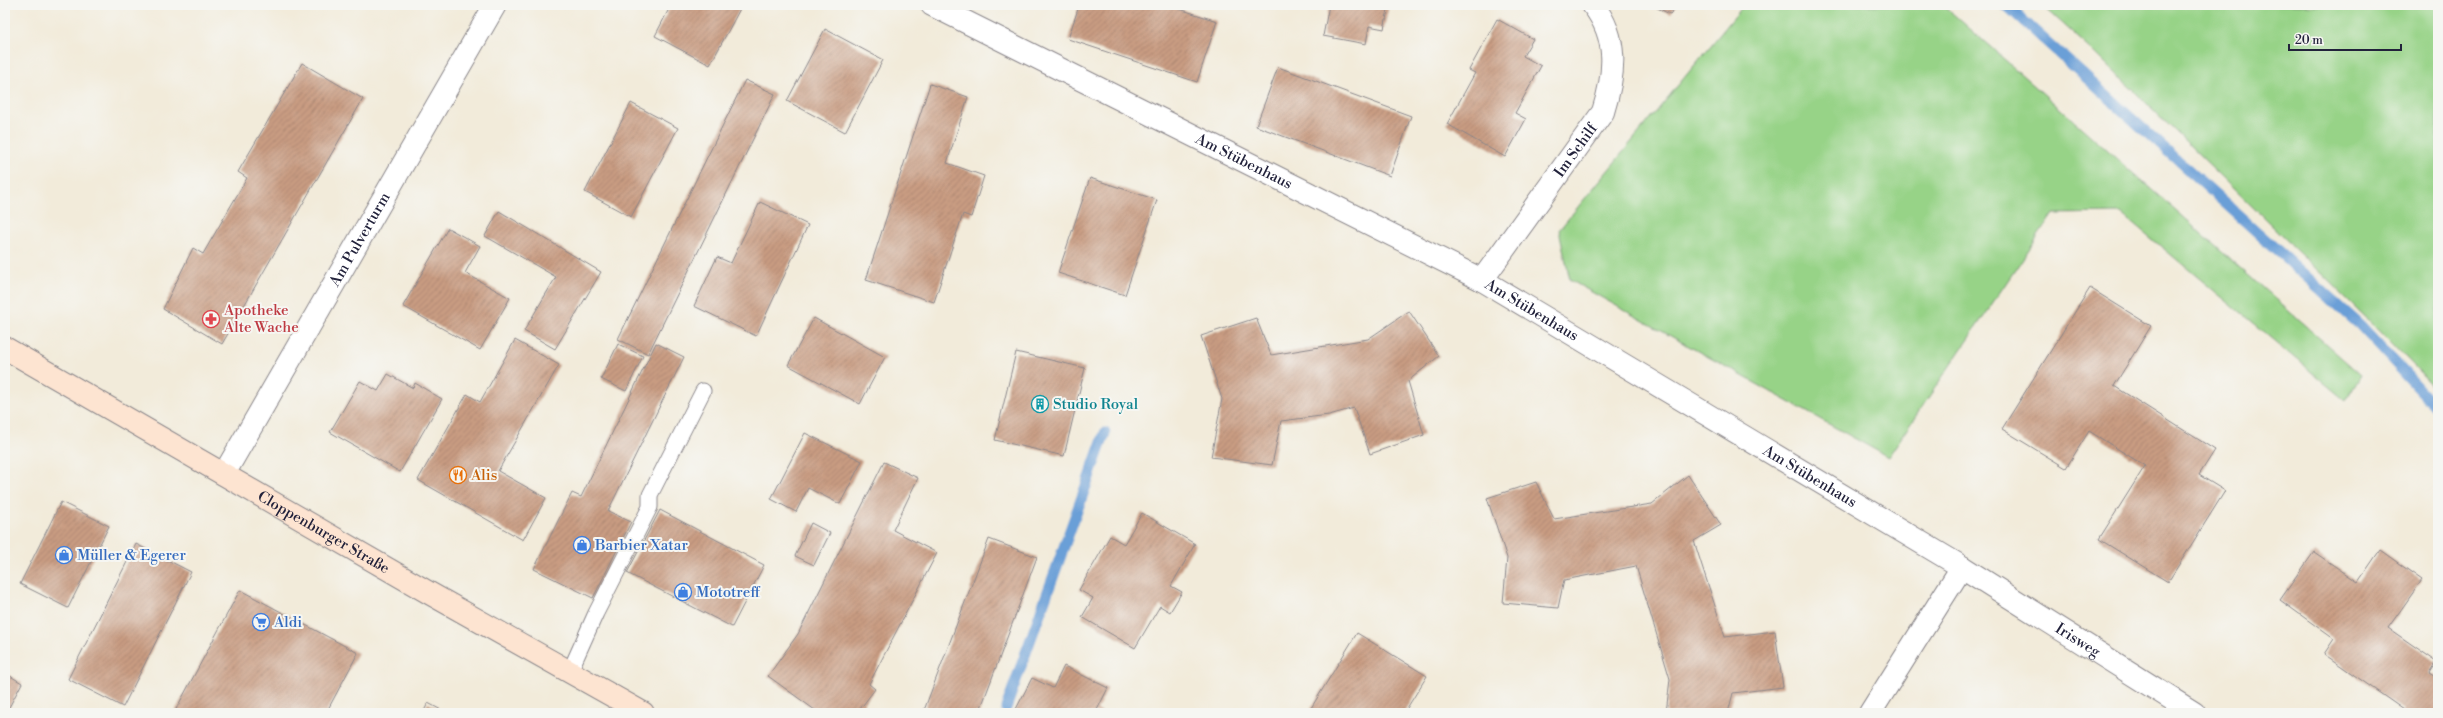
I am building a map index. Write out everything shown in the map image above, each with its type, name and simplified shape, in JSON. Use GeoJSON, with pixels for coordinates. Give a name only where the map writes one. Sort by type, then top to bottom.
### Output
{"type":"FeatureCollection","features":[{"type":"Feature","properties":{"kind":"main road","name":"Cloppenburger Straße"},"geometry":{"type":"LineString","coordinates":[[5,348],[643,713]]}},
{"type":"Feature","properties":{"kind":"street","name":"Am Pulverturm"},"geometry":{"type":"LineString","coordinates":[[224,474],[495,5]]}},
{"type":"Feature","properties":{"kind":"street","name":"Am Stübenhaus"},"geometry":{"type":"LineString","coordinates":[[932,5],[1482,280],[1962,567]]}},
{"type":"Feature","properties":{"kind":"street","name":"Im Schilf"},"geometry":{"type":"LineString","coordinates":[[1482,280],[1603,112],[1612,82],[1613,49],[1604,19],[1593,5]]}},
{"type":"Feature","properties":{"kind":"street"},"geometry":{"type":"LineString","coordinates":[[1870,713],[1962,567]]}},
{"type":"Feature","properties":{"kind":"street","name":"Irisweg"},"geometry":{"type":"LineString","coordinates":[[1962,567],[2194,713]]}},
{"type":"Feature","properties":{"kind":"lane"},"geometry":{"type":"LineString","coordinates":[[570,671],[596,613],[650,507],[650,495],[703,391]]}},
{"type":"Feature","properties":{"kind":"green space"},"geometry":{"type":"Polygon","coordinates":[[[1744,5],[1943,5],[2361,375],[2346,401],[2121,213],[2053,214],[1888,457],[1570,280],[1559,230],[1744,5]]]}},
{"type":"Feature","properties":{"kind":"green space"},"geometry":{"type":"Polygon","coordinates":[[[2042,5],[2438,5],[2438,391],[2390,341],[2093,51],[2042,5]]]}},
{"type":"Feature","properties":{"kind":"building"},"geometry":{"type":"Polygon","coordinates":[[[671,5],[742,5],[710,65],[655,36],[671,5]]]}},
{"type":"Feature","properties":{"kind":"building"},"geometry":{"type":"Polygon","coordinates":[[[1068,5],[1167,5],[1217,21],[1197,82],[1068,39],[1078,9],[1068,5]]]}},
{"type":"Feature","properties":{"kind":"building"},"geometry":{"type":"Polygon","coordinates":[[[1329,5],[1389,5],[1384,29],[1369,26],[1366,44],[1323,36],[1329,5]]]}},
{"type":"Feature","properties":{"kind":"building"},"geometry":{"type":"Polygon","coordinates":[[[1651,5],[1678,5],[1670,14],[1651,5]]]}},
{"type":"Feature","properties":{"kind":"building"},"geometry":{"type":"Polygon","coordinates":[[[1497,19],[1533,39],[1523,56],[1541,66],[1515,113],[1526,119],[1505,157],[1447,124],[1475,73],[1469,70],[1497,19]]]}},
{"type":"Feature","properties":{"kind":"building"},"geometry":{"type":"Polygon","coordinates":[[[825,29],[883,60],[845,132],[787,101],[825,29]]]}},
{"type":"Feature","properties":{"kind":"building"},"geometry":{"type":"Polygon","coordinates":[[[302,63],[363,99],[222,344],[163,309],[193,248],[203,254],[247,178],[238,172],[302,63]]]}},
{"type":"Feature","properties":{"kind":"building"},"geometry":{"type":"Polygon","coordinates":[[[1278,67],[1411,116],[1390,176],[1256,126],[1278,67]]]}},
{"type":"Feature","properties":{"kind":"building"},"geometry":{"type":"Polygon","coordinates":[[[745,80],[775,94],[648,354],[618,339],[745,80]]]}},
{"type":"Feature","properties":{"kind":"building"},"geometry":{"type":"Polygon","coordinates":[[[930,84],[968,97],[947,163],[984,176],[971,217],[963,214],[934,302],[866,280],[930,84]]]}},
{"type":"Feature","properties":{"kind":"building"},"geometry":{"type":"Polygon","coordinates":[[[631,103],[678,128],[631,217],[585,192],[631,103]]]}},
{"type":"Feature","properties":{"kind":"building"},"geometry":{"type":"Polygon","coordinates":[[[1090,178],[1157,200],[1125,295],[1058,273],[1090,178]]]}},
{"type":"Feature","properties":{"kind":"building"},"geometry":{"type":"Polygon","coordinates":[[[760,202],[808,225],[756,336],[694,306],[717,257],[731,263],[760,202]]]}},
{"type":"Feature","properties":{"kind":"building"},"geometry":{"type":"Polygon","coordinates":[[[499,211],[601,272],[555,349],[524,331],[556,277],[485,236],[499,211]]]}},
{"type":"Feature","properties":{"kind":"building"},"geometry":{"type":"Polygon","coordinates":[[[448,228],[480,246],[465,273],[510,298],[480,350],[403,306],[448,228]]]}},
{"type":"Feature","properties":{"kind":"building"},"geometry":{"type":"Polygon","coordinates":[[[2090,288],[2151,326],[2114,386],[2215,450],[2199,475],[2225,491],[2168,582],[2099,539],[2145,466],[2089,431],[2066,468],[2002,429],[2090,288]]]}},
{"type":"Feature","properties":{"kind":"building"},"geometry":{"type":"Polygon","coordinates":[[[1409,311],[1439,356],[1408,381],[1424,435],[1370,454],[1354,408],[1329,415],[1281,421],[1272,465],[1211,457],[1222,399],[1201,336],[1256,318],[1271,355],[1368,339],[1409,311]]]}},
{"type":"Feature","properties":{"kind":"building"},"geometry":{"type":"Polygon","coordinates":[[[814,318],[885,357],[860,404],[788,365],[814,318]]]}},
{"type":"Feature","properties":{"kind":"building"},"geometry":{"type":"Polygon","coordinates":[[[515,340],[559,365],[498,471],[546,498],[523,540],[418,480],[467,394],[480,402],[515,340]]]}},
{"type":"Feature","properties":{"kind":"building"},"geometry":{"type":"Polygon","coordinates":[[[656,343],[684,357],[608,511],[631,522],[593,598],[534,569],[572,493],[581,497],[656,343]]]}},
{"type":"Feature","properties":{"kind":"building"},"geometry":{"type":"Polygon","coordinates":[[[618,344],[643,356],[626,391],[601,379],[618,344]]]}},
{"type":"Feature","properties":{"kind":"building","name":"Studio Royal"},"geometry":{"type":"Polygon","coordinates":[[[1016,352],[1085,368],[1064,456],[995,440],[1016,352]]]}},
{"type":"Feature","properties":{"kind":"building"},"geometry":{"type":"Polygon","coordinates":[[[388,374],[413,388],[415,383],[442,399],[400,472],[330,432],[360,381],[378,391],[388,374]]]}},
{"type":"Feature","properties":{"kind":"building"},"geometry":{"type":"Polygon","coordinates":[[[805,433],[862,461],[840,504],[808,488],[796,512],[771,499],[805,433]]]}},
{"type":"Feature","properties":{"kind":"building"},"geometry":{"type":"Polygon","coordinates":[[[884,462],[918,478],[893,530],[937,553],[869,684],[875,689],[857,713],[819,713],[768,676],[798,634],[884,462]]]}},
{"type":"Feature","properties":{"kind":"building"},"geometry":{"type":"Polygon","coordinates":[[[1688,475],[1721,525],[1694,541],[1725,637],[1775,631],[1783,687],[1733,693],[1728,713],[1666,713],[1670,679],[1636,566],[1564,580],[1558,608],[1503,603],[1507,558],[1487,498],[1536,482],[1554,519],[1652,504],[1688,475]]]}},
{"type":"Feature","properties":{"kind":"building","name":"Müller & Egerer"},"geometry":{"type":"Polygon","coordinates":[[[61,502],[109,526],[68,608],[20,584],[61,502]]]}},
{"type":"Feature","properties":{"kind":"building"},"geometry":{"type":"Polygon","coordinates":[[[660,510],[764,565],[732,627],[627,573],[660,510]]]}},
{"type":"Feature","properties":{"kind":"building"},"geometry":{"type":"Polygon","coordinates":[[[1142,513],[1195,544],[1171,586],[1182,592],[1170,612],[1160,606],[1135,648],[1082,617],[1093,598],[1079,590],[1110,536],[1124,544],[1142,513]]]}},
{"type":"Feature","properties":{"kind":"building"},"geometry":{"type":"Polygon","coordinates":[[[811,523],[830,533],[814,565],[795,556],[811,523]]]}},
{"type":"Feature","properties":{"kind":"building"},"geometry":{"type":"Polygon","coordinates":[[[989,539],[1037,557],[979,713],[923,713],[989,539]]]}},
{"type":"Feature","properties":{"kind":"building"},"geometry":{"type":"Polygon","coordinates":[[[136,544],[191,572],[123,707],[68,679],[136,544]]]}},
{"type":"Feature","properties":{"kind":"building"},"geometry":{"type":"Polygon","coordinates":[[[2380,550],[2422,580],[2388,628],[2437,662],[2430,673],[2438,678],[2438,713],[2402,713],[2404,710],[2324,654],[2334,639],[2280,600],[2314,552],[2358,582],[2380,550]]]}},
{"type":"Feature","properties":{"kind":"building","name":"Aldi"},"geometry":{"type":"Polygon","coordinates":[[[240,590],[358,653],[326,713],[174,713],[240,590]]]}},
{"type":"Feature","properties":{"kind":"building"},"geometry":{"type":"Polygon","coordinates":[[[1357,633],[1427,676],[1404,713],[1308,713],[1357,633]]]}},
{"type":"Feature","properties":{"kind":"building"},"geometry":{"type":"Polygon","coordinates":[[[1064,666],[1108,688],[1097,710],[1103,713],[1014,713],[1032,678],[1053,688],[1064,666]]]}},
{"type":"Feature","properties":{"kind":"building"},"geometry":{"type":"Polygon","coordinates":[[[5,673],[22,683],[6,713],[5,713],[5,673]]]}},
{"type":"Feature","properties":{"kind":"building"},"geometry":{"type":"Polygon","coordinates":[[[428,703],[447,713],[423,713],[428,703]]]}},
{"type":"Feature","properties":{"kind":"waterway"},"geometry":{"type":"LineString","coordinates":[[2006,5],[2361,326],[2438,409]]}},
{"type":"Feature","properties":{"kind":"waterway"},"geometry":{"type":"LineString","coordinates":[[1006,708],[1105,433]]}},
{"type":"Feature","properties":{"kind":"place","name":"Apotheke Alte Wache"},"geometry":{"type":"Point","coordinates":[211,319]}},
{"type":"Feature","properties":{"kind":"place","name":"Studio Royal"},"geometry":{"type":"Point","coordinates":[1040,404]}},
{"type":"Feature","properties":{"kind":"place","name":"Alis"},"geometry":{"type":"Point","coordinates":[458,475]}},
{"type":"Feature","properties":{"kind":"place","name":"Barbier Xatar"},"geometry":{"type":"Point","coordinates":[582,545]}},
{"type":"Feature","properties":{"kind":"place","name":"Müller & Egerer"},"geometry":{"type":"Point","coordinates":[64,555]}},
{"type":"Feature","properties":{"kind":"place","name":"Mototreff"},"geometry":{"type":"Point","coordinates":[683,592]}},
{"type":"Feature","properties":{"kind":"place","name":"Aldi"},"geometry":{"type":"Point","coordinates":[261,622]}}]}
